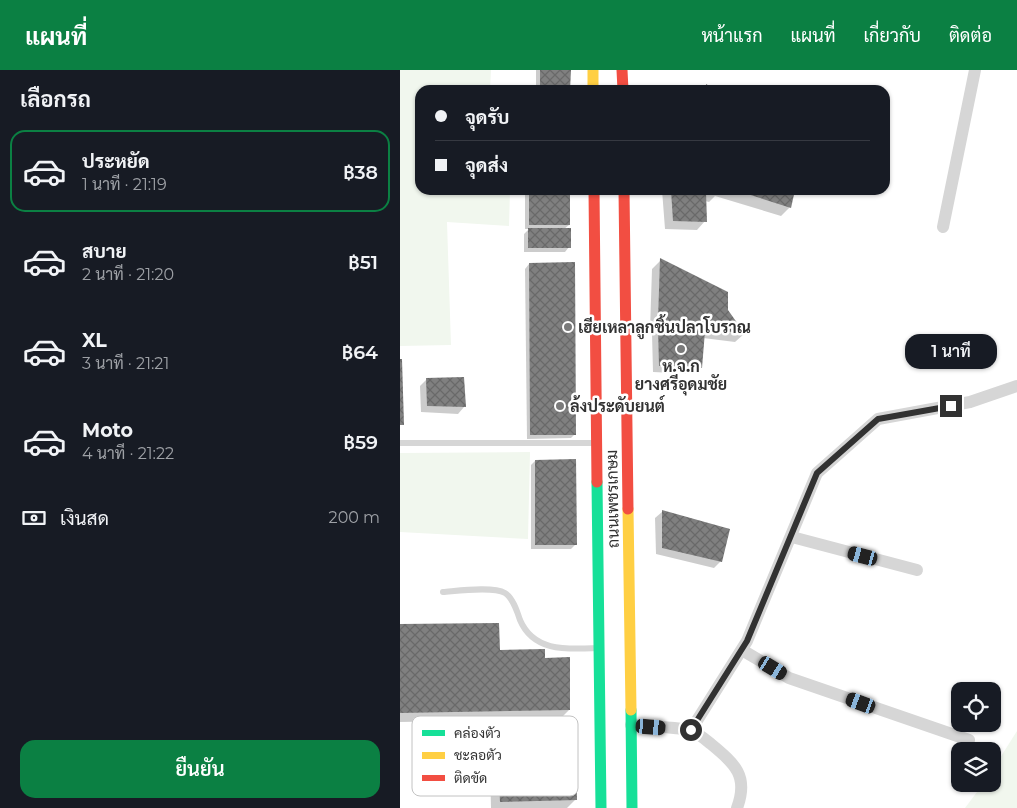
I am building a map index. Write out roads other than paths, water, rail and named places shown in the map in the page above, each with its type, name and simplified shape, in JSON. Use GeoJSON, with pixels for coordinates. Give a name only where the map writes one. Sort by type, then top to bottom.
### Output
{"type":"FeatureCollection","features":[{"type":"Feature","properties":{"kind":"main road"},"geometry":{"type":"LineString","coordinates":[[593,70],[593,85]]}},
{"type":"Feature","properties":{"kind":"main road"},"geometry":{"type":"LineString","coordinates":[[622,70],[623,85]]}},
{"type":"Feature","properties":{"kind":"main road","name":"ถนนเพชรเกษม"},"geometry":{"type":"LineString","coordinates":[[594,195],[601,808]]}},
{"type":"Feature","properties":{"kind":"main road","name":"ถนนเพชรเกษม"},"geometry":{"type":"LineString","coordinates":[[624,195],[632,808]]}},
{"type":"Feature","properties":{"kind":"street"},"geometry":{"type":"LineString","coordinates":[[943,227],[974,70]]}},
{"type":"Feature","properties":{"kind":"street"},"geometry":{"type":"LineString","coordinates":[[691,730],[742,650],[792,537],[817,473],[878,419],[970,402],[1017,386]]}},
{"type":"Feature","properties":{"kind":"street"},"geometry":{"type":"LineString","coordinates":[[792,537],[917,570]]}},
{"type":"Feature","properties":{"kind":"street"},"geometry":{"type":"LineString","coordinates":[[742,650],[789,678],[968,740]]}},
{"type":"Feature","properties":{"kind":"street"},"geometry":{"type":"LineString","coordinates":[[631,725],[691,730],[703,737],[729,758],[740,772],[742,794],[737,808]]}},
{"type":"Feature","properties":{"kind":"lane"},"geometry":{"type":"LineString","coordinates":[[400,443],[597,443]]}},
{"type":"Feature","properties":{"kind":"lane"},"geometry":{"type":"LineString","coordinates":[[443,592],[492,590],[504,593],[512,601],[523,627],[534,639],[560,649],[599,648]]}},
{"type":"Feature","properties":{"kind":"place","name":"เฮียเหลาลูกชิ้นปลาโบราณ"},"geometry":{"type":"Point","coordinates":[568,327]}},
{"type":"Feature","properties":{"kind":"place","name":"ห.จ.ก ยางศรีอุดมชัย"},"geometry":{"type":"Point","coordinates":[681,349]}},
{"type":"Feature","properties":{"kind":"place","name":"ล้งประดับยนต์"},"geometry":{"type":"Point","coordinates":[560,406]}}]}
